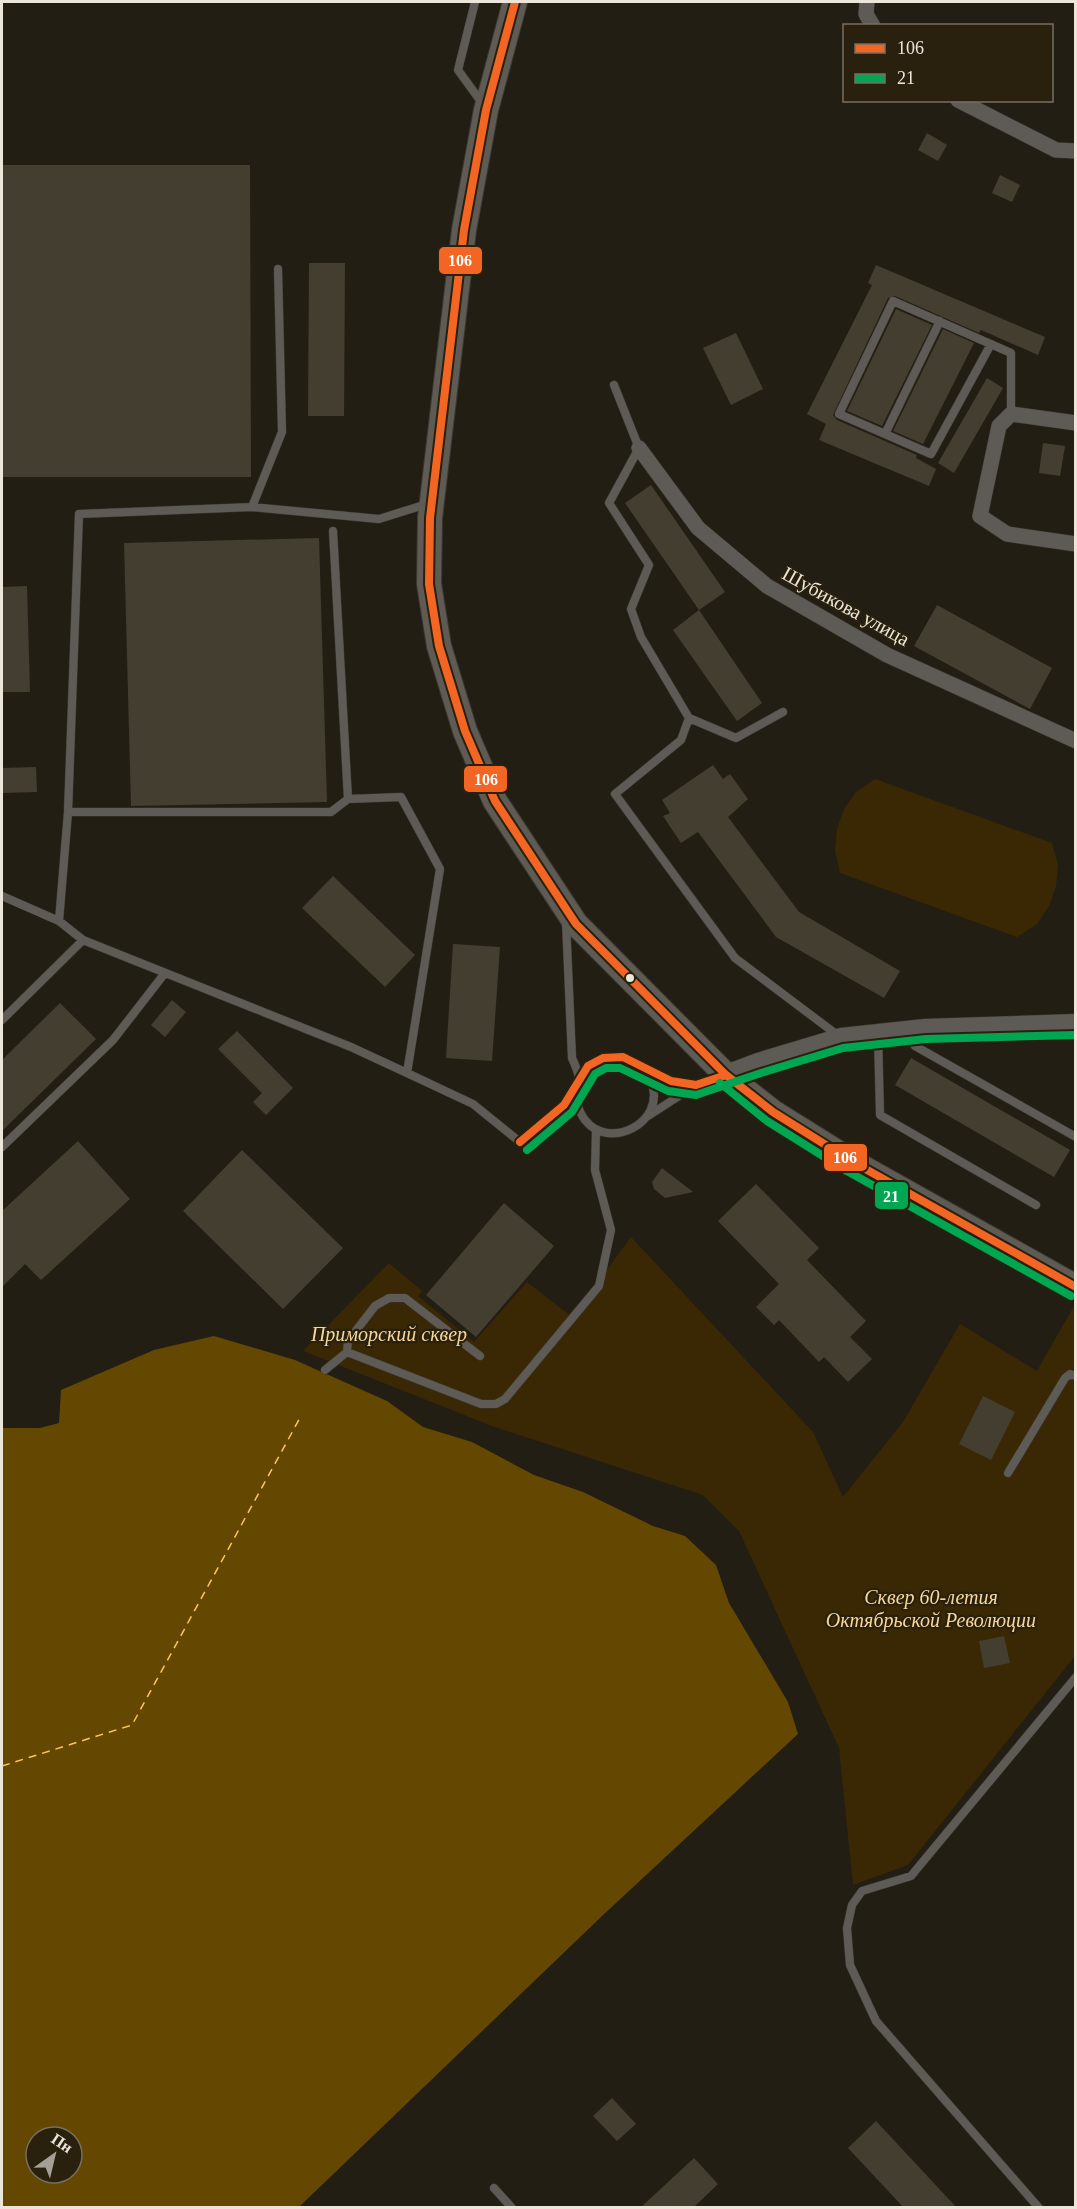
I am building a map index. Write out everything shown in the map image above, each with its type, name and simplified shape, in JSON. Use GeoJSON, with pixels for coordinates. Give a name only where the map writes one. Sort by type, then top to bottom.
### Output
{"type":"FeatureCollection","features":[{"type":"Feature","properties":{"kind":"main road"},"geometry":{"type":"LineString","coordinates":[[515,2],[486,110],[464,230],[431,503],[429,584],[439,646],[465,731],[495,801],[576,924],[726,1075],[773,1112],[853,1162],[1076,1287]]}},
{"type":"Feature","properties":{"kind":"street"},"geometry":{"type":"LineString","coordinates":[[867,2],[866,14],[872,24]]}},
{"type":"Feature","properties":{"kind":"street"},"geometry":{"type":"LineString","coordinates":[[962,102],[1056,150],[1076,152]]}},
{"type":"Feature","properties":{"kind":"street"},"geometry":{"type":"LineString","coordinates":[[1076,423],[1011,414],[999,426],[980,516],[1007,534],[1076,544]]}},
{"type":"Feature","properties":{"kind":"street","name":"Шубикова улица"},"geometry":{"type":"LineString","coordinates":[[639,448],[698,528],[767,586],[887,656],[1076,741]]}},
{"type":"Feature","properties":{"kind":"street"},"geometry":{"type":"LineString","coordinates":[[726,1075],[841,1038],[906,1031],[1076,1024]]}},
{"type":"Feature","properties":{"kind":"lane"},"geometry":{"type":"LineString","coordinates":[[475,2],[458,70],[486,110]]}},
{"type":"Feature","properties":{"kind":"lane"},"geometry":{"type":"LineString","coordinates":[[252,507],[282,432],[278,269]]}},
{"type":"Feature","properties":{"kind":"lane"},"geometry":{"type":"LineString","coordinates":[[992,344],[931,454],[839,414],[893,301],[1011,352],[1011,414]]}},
{"type":"Feature","properties":{"kind":"lane"},"geometry":{"type":"LineString","coordinates":[[885,434],[940,321]]}},
{"type":"Feature","properties":{"kind":"lane"},"geometry":{"type":"LineString","coordinates":[[615,385],[639,448],[609,503],[649,565],[631,609],[641,637],[689,718],[736,738],[783,712]]}},
{"type":"Feature","properties":{"kind":"lane"},"geometry":{"type":"LineString","coordinates":[[59,921],[68,812],[79,514],[252,507],[379,519],[431,503]]}},
{"type":"Feature","properties":{"kind":"lane"},"geometry":{"type":"LineString","coordinates":[[333,531],[348,799]]}},
{"type":"Feature","properties":{"kind":"lane"},"geometry":{"type":"LineString","coordinates":[[689,718],[681,740],[615,794],[735,958],[841,1038]]}},
{"type":"Feature","properties":{"kind":"lane"},"geometry":{"type":"LineString","coordinates":[[68,812],[331,812],[348,799],[401,797],[440,869],[407,1073]]}},
{"type":"Feature","properties":{"kind":"lane"},"geometry":{"type":"LineString","coordinates":[[2,896],[59,921],[83,940],[351,1047],[473,1104],[520,1142],[564,1105],[588,1066],[603,1058],[623,1057],[671,1081],[696,1085]]}},
{"type":"Feature","properties":{"kind":"lane"},"geometry":{"type":"LineString","coordinates":[[562,903],[567,942],[572,1058],[580,1078],[576,1104],[585,1119],[596,1130],[614,1134],[632,1130],[648,1116],[696,1085],[726,1075]]}},
{"type":"Feature","properties":{"kind":"lane"},"geometry":{"type":"LineString","coordinates":[[2,1020],[83,940]]}},
{"type":"Feature","properties":{"kind":"lane"},"geometry":{"type":"LineString","coordinates":[[2,1147],[113,1040],[165,973]]}},
{"type":"Feature","properties":{"kind":"lane"},"geometry":{"type":"LineString","coordinates":[[906,1031],[915,1046],[1076,1137]]}},
{"type":"Feature","properties":{"kind":"lane"},"geometry":{"type":"LineString","coordinates":[[878,1033],[880,1115],[1036,1205]]}},
{"type":"Feature","properties":{"kind":"lane"},"geometry":{"type":"LineString","coordinates":[[642,1068],[652,1085],[653,1100],[648,1116]]}},
{"type":"Feature","properties":{"kind":"lane"},"geometry":{"type":"LineString","coordinates":[[347,1352],[481,1404],[496,1404],[513,1392],[599,1286],[611,1230],[595,1170],[596,1130]]}},
{"type":"Feature","properties":{"kind":"lane"},"geometry":{"type":"LineString","coordinates":[[325,1370],[347,1352],[348,1341],[375,1306],[389,1298],[405,1298],[480,1356]]}},
{"type":"Feature","properties":{"kind":"lane"},"geometry":{"type":"LineString","coordinates":[[1008,1473],[1065,1378],[1070,1374],[1076,1376]]}},
{"type":"Feature","properties":{"kind":"lane"},"geometry":{"type":"LineString","coordinates":[[1039,2208],[876,2021],[850,1965],[847,1928],[852,1905],[862,1891],[911,1876],[1076,1677]]}},
{"type":"Feature","properties":{"kind":"lane"},"geometry":{"type":"LineString","coordinates":[[494,2188],[512,2208]]}},
{"type":"Feature","properties":{"kind":"green space"},"geometry":{"type":"Polygon","coordinates":[[[875,779],[1052,843],[1058,865],[1056,886],[1049,906],[1037,924],[1017,937],[840,873],[835,850],[837,829],[844,809],[856,792],[875,779]]]}},
{"type":"Feature","properties":{"kind":"green space","name":"Сквер 60-летия Октябрьской Революции"},"geometry":{"type":"Polygon","coordinates":[[[631,1237],[813,1432],[843,1497],[903,1422],[960,1324],[1037,1371],[1074,1306],[1076,1307],[1075,1656],[908,1865],[853,1885],[839,1748],[739,1531],[703,1495],[492,1426],[303,1351],[389,1263],[422,1291],[418,1296],[474,1342],[527,1282],[572,1317],[631,1237]]]}},
{"type":"Feature","properties":{"kind":"shaded area"},"geometry":{"type":"Polygon","coordinates":[[[214,1336],[295,1360],[387,1401],[423,1427],[472,1442],[534,1475],[583,1492],[653,1526],[685,1536],[716,1565],[729,1603],[788,1702],[798,1734],[602,1916],[299,2207],[2,2207],[2,1428],[40,1428],[59,1423],[61,1390],[154,1350],[214,1336]]]}},
{"type":"Feature","properties":{"kind":"building"},"geometry":{"type":"Polygon","coordinates":[[[927,133],[947,145],[938,161],[918,150],[927,133]]]}},
{"type":"Feature","properties":{"kind":"building"},"geometry":{"type":"Polygon","coordinates":[[[2,165],[250,165],[251,477],[2,477],[2,165]]]}},
{"type":"Feature","properties":{"kind":"building"},"geometry":{"type":"Polygon","coordinates":[[[1000,175],[1020,185],[1012,202],[992,193],[1000,175]]]}},
{"type":"Feature","properties":{"kind":"building"},"geometry":{"type":"Polygon","coordinates":[[[309,263],[345,263],[344,416],[308,416],[309,263]]]}},
{"type":"Feature","properties":{"kind":"building"},"geometry":{"type":"Polygon","coordinates":[[[876,265],[1045,337],[1038,355],[981,330],[979,333],[895,296],[888,298],[833,415],[837,420],[917,455],[916,458],[936,469],[929,486],[819,440],[826,424],[807,414],[872,285],[868,283],[876,265]]]}},
{"type":"Feature","properties":{"kind":"building"},"geometry":{"type":"Polygon","coordinates":[[[896,309],[932,325],[882,426],[847,411],[896,309]]]}},
{"type":"Feature","properties":{"kind":"building"},"geometry":{"type":"Polygon","coordinates":[[[943,329],[974,343],[923,444],[893,431],[943,329]]]}},
{"type":"Feature","properties":{"kind":"building"},"geometry":{"type":"Polygon","coordinates":[[[736,333],[763,389],[731,405],[703,348],[736,333]]]}},
{"type":"Feature","properties":{"kind":"building"},"geometry":{"type":"Polygon","coordinates":[[[987,378],[1003,388],[954,473],[938,463],[987,378]]]}},
{"type":"Feature","properties":{"kind":"building"},"geometry":{"type":"Polygon","coordinates":[[[1043,443],[1065,446],[1060,476],[1039,473],[1043,443]]]}},
{"type":"Feature","properties":{"kind":"building"},"geometry":{"type":"Polygon","coordinates":[[[651,485],[725,592],[699,610],[625,503],[651,485]]]}},
{"type":"Feature","properties":{"kind":"building"},"geometry":{"type":"Polygon","coordinates":[[[319,538],[327,802],[131,806],[124,543],[319,538]]]}},
{"type":"Feature","properties":{"kind":"building"},"geometry":{"type":"Polygon","coordinates":[[[27,586],[30,692],[2,692],[2,587],[27,586]]]}},
{"type":"Feature","properties":{"kind":"building"},"geometry":{"type":"Polygon","coordinates":[[[937,605],[1052,668],[1030,709],[914,646],[937,605]]]}},
{"type":"Feature","properties":{"kind":"building"},"geometry":{"type":"Polygon","coordinates":[[[699,610],[762,703],[737,721],[673,630],[699,610]]]}},
{"type":"Feature","properties":{"kind":"building"},"geometry":{"type":"Polygon","coordinates":[[[713,765],[723,779],[730,774],[748,799],[728,817],[799,912],[900,971],[884,998],[776,937],[698,832],[681,843],[663,816],[670,813],[662,800],[713,765]]]}},
{"type":"Feature","properties":{"kind":"building"},"geometry":{"type":"Polygon","coordinates":[[[36,767],[37,792],[2,793],[2,768],[36,767]]]}},
{"type":"Feature","properties":{"kind":"building"},"geometry":{"type":"Polygon","coordinates":[[[333,876],[415,955],[385,987],[302,908],[333,876]]]}},
{"type":"Feature","properties":{"kind":"building"},"geometry":{"type":"Polygon","coordinates":[[[453,944],[500,947],[492,1061],[446,1058],[453,944]]]}},
{"type":"Feature","properties":{"kind":"building"},"geometry":{"type":"Polygon","coordinates":[[[172,1000],[186,1012],[165,1037],[151,1025],[172,1000]]]}},
{"type":"Feature","properties":{"kind":"building"},"geometry":{"type":"Polygon","coordinates":[[[60,1003],[96,1039],[2,1131],[2,1060],[60,1003]]]}},
{"type":"Feature","properties":{"kind":"building"},"geometry":{"type":"Polygon","coordinates":[[[237,1031],[293,1088],[266,1115],[253,1102],[262,1093],[218,1049],[237,1031]]]}},
{"type":"Feature","properties":{"kind":"building"},"geometry":{"type":"Polygon","coordinates":[[[911,1058],[1070,1150],[1054,1177],[895,1085],[911,1058]]]}},
{"type":"Feature","properties":{"kind":"building"},"geometry":{"type":"Polygon","coordinates":[[[78,1141],[130,1199],[41,1280],[25,1264],[2,1287],[2,1211],[78,1141]]]}},
{"type":"Feature","properties":{"kind":"building"},"geometry":{"type":"Polygon","coordinates":[[[242,1150],[343,1248],[283,1309],[183,1211],[242,1150]]]}},
{"type":"Feature","properties":{"kind":"building"},"geometry":{"type":"Polygon","coordinates":[[[662,1168],[693,1192],[665,1198],[654,1189],[652,1182],[662,1168]]]}},
{"type":"Feature","properties":{"kind":"building"},"geometry":{"type":"Polygon","coordinates":[[[756,1184],[819,1248],[807,1260],[866,1321],[850,1337],[872,1359],[848,1382],[824,1357],[819,1362],[779,1320],[774,1325],[756,1307],[779,1284],[718,1221],[756,1184]]]}},
{"type":"Feature","properties":{"kind":"building"},"geometry":{"type":"Polygon","coordinates":[[[504,1203],[554,1246],[476,1337],[426,1295],[504,1203]]]}},
{"type":"Feature","properties":{"kind":"building"},"geometry":{"type":"Polygon","coordinates":[[[983,1396],[1015,1412],[991,1460],[959,1444],[983,1396]]]}},
{"type":"Feature","properties":{"kind":"building"},"geometry":{"type":"Polygon","coordinates":[[[1004,1636],[1010,1663],[984,1668],[979,1641],[1004,1636]]]}},
{"type":"Feature","properties":{"kind":"building"},"geometry":{"type":"Polygon","coordinates":[[[612,2098],[636,2124],[617,2141],[593,2116],[612,2098]]]}},
{"type":"Feature","properties":{"kind":"building"},"geometry":{"type":"Polygon","coordinates":[[[876,2121],[957,2208],[904,2208],[848,2148],[876,2121]]]}},
{"type":"Feature","properties":{"kind":"building"},"geometry":{"type":"Polygon","coordinates":[[[694,2158],[718,2184],[693,2208],[640,2208],[694,2158]]]}},
{"type":"Feature","properties":{"kind":"ferry route"},"geometry":{"type":"LineString","coordinates":[[2,1766],[132,1725],[301,1416]]}},
{"type":"Feature","properties":{"kind":"transit line","name":"106"},"geometry":{"type":"LineString","coordinates":[[515,2],[486,110],[464,230],[430,518],[429,584],[439,646],[465,731],[495,801],[576,924],[726,1075],[773,1112],[853,1162],[1076,1287]]}},
{"type":"Feature","properties":{"kind":"transit line","name":"21"},"geometry":{"type":"LineString","coordinates":[[527,1150],[572,1112],[595,1074],[606,1068],[620,1068],[668,1091],[696,1095],[843,1048],[926,1039],[1076,1035]]}},
{"type":"Feature","properties":{"kind":"transit line","name":"106"},"geometry":{"type":"LineString","coordinates":[[520,1142],[564,1105],[588,1066],[603,1058],[623,1057],[671,1081],[696,1085],[726,1075]]}},
{"type":"Feature","properties":{"kind":"transit line","name":"21"},"geometry":{"type":"LineString","coordinates":[[720,1083],[767,1121],[847,1171],[1071,1296]]}},
{"type":"Feature","properties":{"kind":"park label","name":"Приморский сквер"},"geometry":{"type":"Point","coordinates":[389,1334]}}]}
